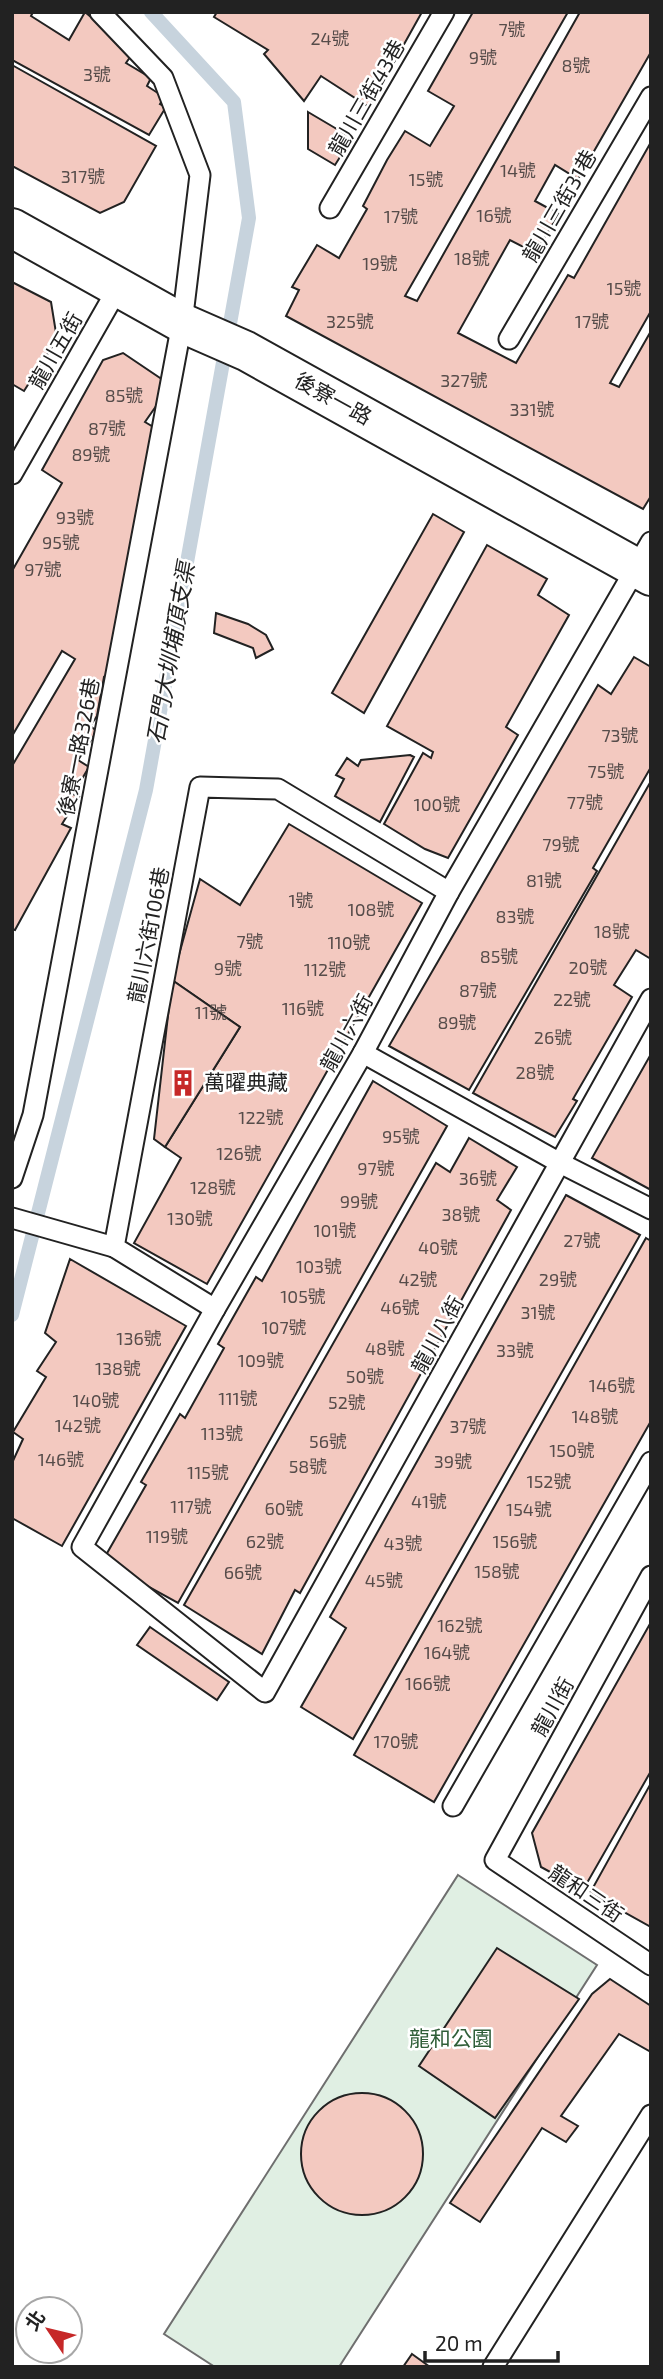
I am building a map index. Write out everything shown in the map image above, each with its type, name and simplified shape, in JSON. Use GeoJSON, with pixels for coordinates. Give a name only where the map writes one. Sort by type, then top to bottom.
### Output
{"type":"FeatureCollection","features":[{"type":"Feature","properties":{"kind":"street","name":"後寮一路"},"geometry":{"type":"LineString","coordinates":[[12,228],[118,288],[194,328],[246,351],[646,562]]}},
{"type":"Feature","properties":{"kind":"lane","name":"後寮一路326巷"},"geometry":{"type":"LineString","coordinates":[[12,1178],[33,1115],[194,328],[200,175],[163,78],[100,12]]}},
{"type":"Feature","properties":{"kind":"lane","name":"龍川三街43巷"},"geometry":{"type":"LineString","coordinates":[[330,208],[444,12]]}},
{"type":"Feature","properties":{"kind":"lane","name":"龍川三街31巷"},"geometry":{"type":"LineString","coordinates":[[509,339],[651,97]]}},
{"type":"Feature","properties":{"kind":"lane","name":"龍川五街"},"geometry":{"type":"LineString","coordinates":[[12,474],[118,288]]}},
{"type":"Feature","properties":{"kind":"lane","name":"龍川六街"},"geometry":{"type":"LineString","coordinates":[[82,1547],[215,1308],[363,1053],[449,892],[646,562]]}},
{"type":"Feature","properties":{"kind":"lane","name":"龍川六街106巷"},"geometry":{"type":"LineString","coordinates":[[114,1247],[200,788],[278,789],[449,892]]}},
{"type":"Feature","properties":{"kind":"lane","name":"龍川八街"},"geometry":{"type":"LineString","coordinates":[[82,1547],[265,1692],[651,999]]}},
{"type":"Feature","properties":{"kind":"lane"},"geometry":{"type":"LineString","coordinates":[[363,1053],[560,1163],[651,1209]]}},
{"type":"Feature","properties":{"kind":"lane"},"geometry":{"type":"LineString","coordinates":[[13,1219],[114,1247],[215,1308]]}},
{"type":"Feature","properties":{"kind":"lane"},"geometry":{"type":"LineString","coordinates":[[453,1806],[651,1462]]}},
{"type":"Feature","properties":{"kind":"lane","name":"龍川街"},"geometry":{"type":"LineString","coordinates":[[495,1860],[651,1576]]}},
{"type":"Feature","properties":{"kind":"lane","name":"龍和三街"},"geometry":{"type":"LineString","coordinates":[[495,1860],[651,1965]]}},
{"type":"Feature","properties":{"kind":"lane"},"geometry":{"type":"LineString","coordinates":[[493,2367],[651,2115]]}},
{"type":"Feature","properties":{"kind":"green space","name":"龍和公園"},"geometry":{"type":"Polygon","coordinates":[[[458,1875],[597,1965],[339,2367],[215,2367],[164,2334],[458,1875]]]}},
{"type":"Feature","properties":{"kind":"building"},"geometry":{"type":"Polygon","coordinates":[[[12,12],[33,12],[31,16],[69,40],[85,12],[133,53],[126,63],[151,78],[147,86],[164,97],[160,104],[166,107],[149,135],[12,60],[12,12]]]}},
{"type":"Feature","properties":{"kind":"building"},"geometry":{"type":"Polygon","coordinates":[[[217,12],[422,12],[369,107],[321,76],[304,101],[264,54],[268,50],[214,17],[217,12]]]}},
{"type":"Feature","properties":{"kind":"building"},"geometry":{"type":"Polygon","coordinates":[[[473,12],[568,12],[405,296],[417,301],[580,12],[651,12],[651,52],[578,179],[555,165],[535,201],[559,214],[535,253],[510,240],[458,333],[516,363],[568,275],[574,278],[651,142],[651,311],[610,383],[619,387],[651,331],[651,496],[643,509],[286,316],[299,290],[292,287],[317,245],[339,258],[367,209],[363,206],[405,131],[430,146],[454,106],[428,91],[473,12]]]}},
{"type":"Feature","properties":{"kind":"building"},"geometry":{"type":"Polygon","coordinates":[[[12,65],[156,146],[124,202],[100,213],[12,166],[12,65]]]}},
{"type":"Feature","properties":{"kind":"building"},"geometry":{"type":"Polygon","coordinates":[[[308,112],[352,138],[335,165],[308,149],[308,112]]]}},
{"type":"Feature","properties":{"kind":"building"},"geometry":{"type":"Polygon","coordinates":[[[12,282],[51,302],[57,339],[24,391],[12,384],[12,282]]]}},
{"type":"Feature","properties":{"kind":"building"},"geometry":{"type":"Polygon","coordinates":[[[123,353],[163,380],[161,399],[145,422],[160,431],[109,678],[104,677],[97,716],[90,726],[97,731],[78,760],[89,767],[73,794],[79,797],[62,824],[71,828],[15,930],[12,929],[12,766],[75,659],[62,651],[12,736],[12,571],[62,483],[42,470],[103,360],[123,353]]]}},
{"type":"Feature","properties":{"kind":"building"},"geometry":{"type":"Polygon","coordinates":[[[433,514],[464,532],[364,713],[332,693],[433,514]]]}},
{"type":"Feature","properties":{"kind":"building"},"geometry":{"type":"Polygon","coordinates":[[[487,545],[547,579],[538,595],[569,615],[506,727],[518,735],[448,858],[425,849],[384,824],[423,753],[431,758],[433,752],[387,726],[487,545]]]}},
{"type":"Feature","properties":{"kind":"building"},"geometry":{"type":"Polygon","coordinates":[[[216,613],[248,624],[266,635],[273,649],[256,658],[253,648],[214,633],[216,613]]]}},
{"type":"Feature","properties":{"kind":"building"},"geometry":{"type":"Polygon","coordinates":[[[634,657],[651,667],[651,767],[593,868],[597,871],[469,1090],[389,1046],[598,685],[611,694],[634,657]]]}},
{"type":"Feature","properties":{"kind":"building"},"geometry":{"type":"Polygon","coordinates":[[[410,755],[414,757],[380,822],[335,796],[344,779],[336,775],[347,758],[358,766],[361,760],[410,755]]]}},
{"type":"Feature","properties":{"kind":"building"},"geometry":{"type":"Polygon","coordinates":[[[651,781],[651,959],[636,950],[614,985],[632,997],[573,1099],[577,1101],[555,1137],[473,1093],[651,781]]]}},
{"type":"Feature","properties":{"kind":"building"},"geometry":{"type":"Polygon","coordinates":[[[289,824],[422,903],[207,1284],[134,1243],[181,1158],[165,1147],[240,1027],[172,980],[200,879],[240,905],[289,824]]]}},
{"type":"Feature","properties":{"kind":"building","name":"萬曜典藏"},"geometry":{"type":"Polygon","coordinates":[[[172,980],[240,1027],[165,1147],[154,1139],[172,980]]]}},
{"type":"Feature","properties":{"kind":"building"},"geometry":{"type":"Polygon","coordinates":[[[651,1054],[651,1190],[592,1158],[651,1054]]]}},
{"type":"Feature","properties":{"kind":"building"},"geometry":{"type":"Polygon","coordinates":[[[373,1081],[447,1126],[178,1603],[118,1570],[106,1555],[146,1485],[141,1482],[180,1414],[185,1418],[224,1348],[218,1344],[256,1277],[262,1281],[373,1081]]]}},
{"type":"Feature","properties":{"kind":"building"},"geometry":{"type":"Polygon","coordinates":[[[469,1138],[517,1167],[497,1200],[511,1210],[300,1593],[295,1590],[262,1654],[184,1605],[436,1163],[450,1172],[469,1138]]]}},
{"type":"Feature","properties":{"kind":"building"},"geometry":{"type":"Polygon","coordinates":[[[566,1195],[640,1235],[353,1739],[301,1707],[346,1628],[330,1617],[566,1195]]]}},
{"type":"Feature","properties":{"kind":"building"},"geometry":{"type":"Polygon","coordinates":[[[646,1238],[651,1241],[651,1421],[434,1802],[354,1755],[646,1238]]]}},
{"type":"Feature","properties":{"kind":"building"},"geometry":{"type":"Polygon","coordinates":[[[70,1259],[186,1326],[62,1546],[12,1518],[12,1463],[23,1439],[13,1432],[46,1377],[37,1371],[56,1342],[45,1333],[70,1259]]]}},
{"type":"Feature","properties":{"kind":"building"},"geometry":{"type":"Polygon","coordinates":[[[651,1622],[651,1771],[583,1890],[541,1867],[532,1833],[651,1622]]]}},
{"type":"Feature","properties":{"kind":"building"},"geometry":{"type":"Polygon","coordinates":[[[150,1627],[229,1682],[217,1700],[137,1645],[150,1627]]]}},
{"type":"Feature","properties":{"kind":"building"},"geometry":{"type":"Polygon","coordinates":[[[651,1783],[651,1927],[590,1893],[651,1783]]]}},
{"type":"Feature","properties":{"kind":"building"},"geometry":{"type":"Polygon","coordinates":[[[497,1948],[579,1999],[495,2118],[419,2066],[497,1948]]]}},
{"type":"Feature","properties":{"kind":"building"},"geometry":{"type":"Polygon","coordinates":[[[610,1979],[651,2006],[651,2052],[619,2034],[561,2116],[578,2126],[566,2142],[542,2128],[480,2222],[450,2203],[592,1994],[610,1979]]]}},
{"type":"Feature","properties":{"kind":"building"},"geometry":{"type":"Polygon","coordinates":[[[362,2093],[385,2098],[405,2111],[418,2131],[423,2154],[418,2177],[405,2197],[385,2210],[362,2215],[339,2210],[319,2197],[306,2177],[301,2154],[306,2131],[319,2111],[339,2098],[362,2093]]]}},
{"type":"Feature","properties":{"kind":"building"},"geometry":{"type":"Polygon","coordinates":[[[412,2354],[430,2367],[403,2367],[412,2354]]]}},
{"type":"Feature","properties":{"kind":"waterway","name":"石門大圳埔頂支渠"},"geometry":{"type":"LineString","coordinates":[[12,1315],[146,790],[249,218],[234,102],[151,12]]}},
{"type":"Feature","properties":{"kind":"place","name":"萬曜典藏"},"geometry":{"type":"Point","coordinates":[183,1083]}}]}
